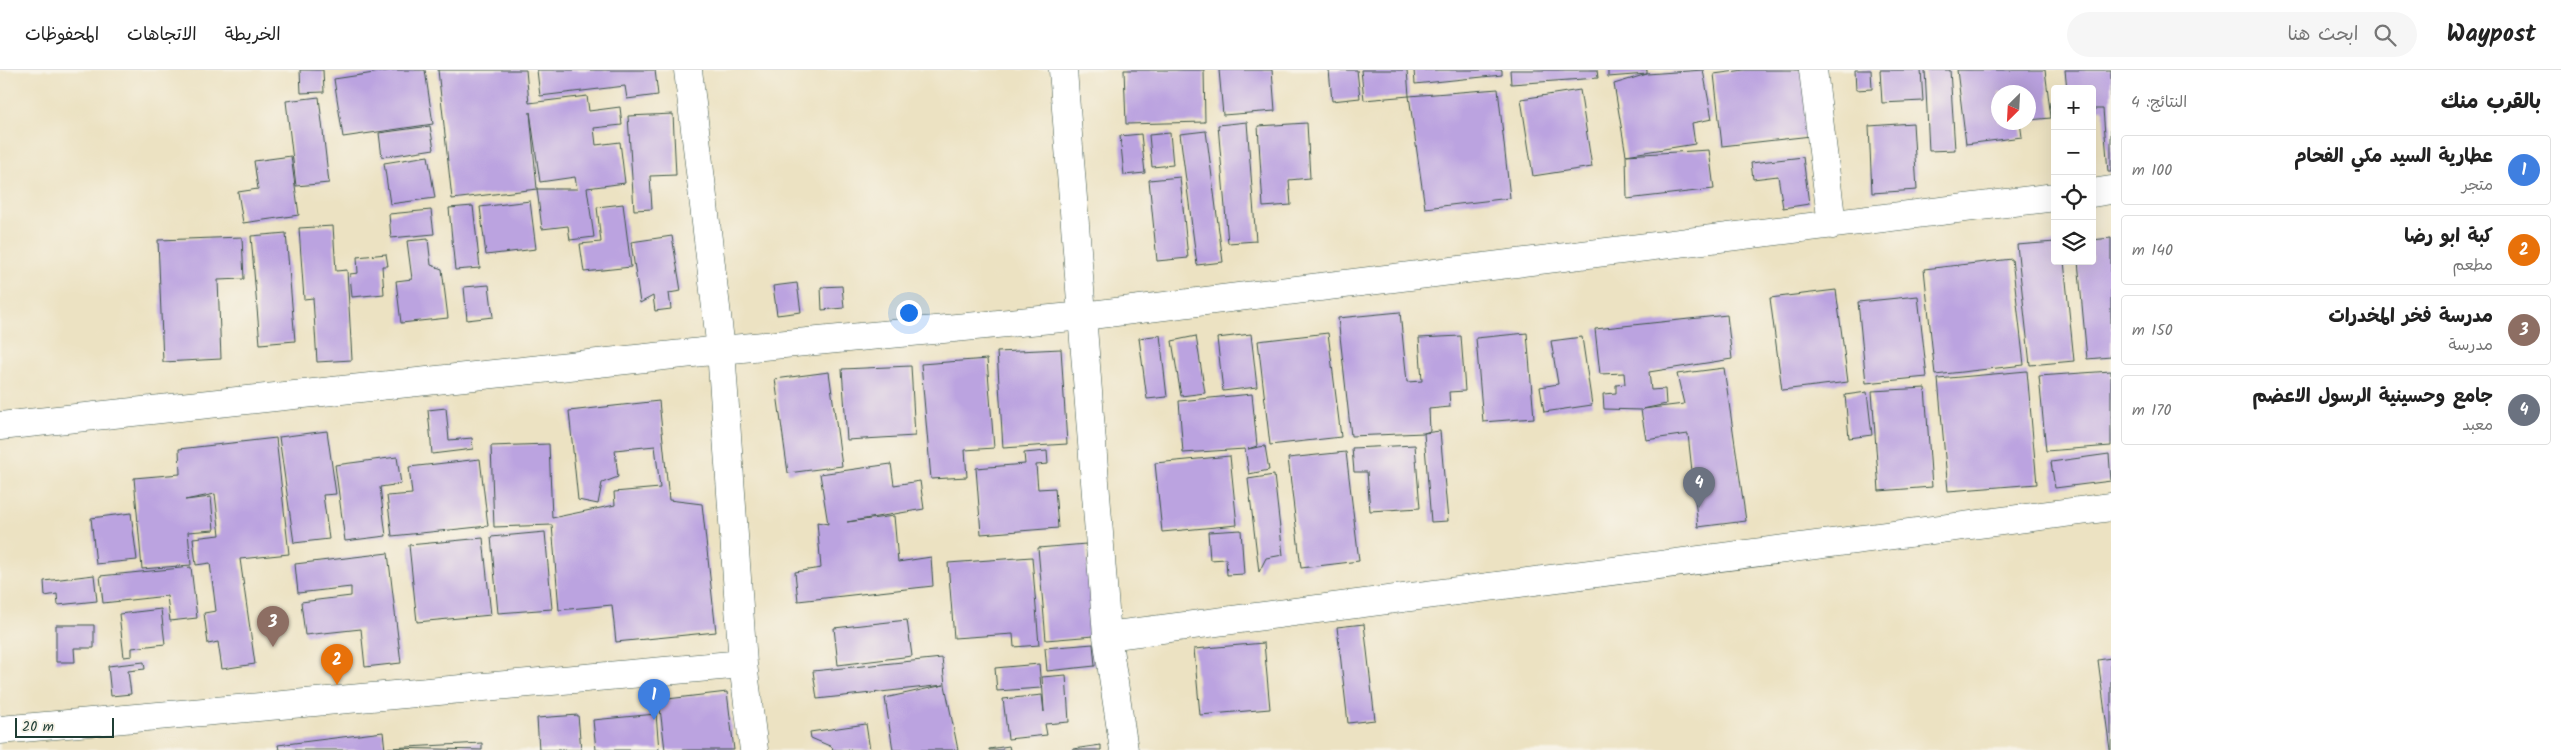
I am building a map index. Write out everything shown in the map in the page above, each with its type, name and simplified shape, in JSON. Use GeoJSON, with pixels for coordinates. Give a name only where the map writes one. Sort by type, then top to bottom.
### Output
{"type":"FeatureCollection","features":[{"type":"Feature","properties":{"kind":"street"},"geometry":{"type":"LineString","coordinates":[[688,70],[721,350],[742,664],[754,750]]}},
{"type":"Feature","properties":{"kind":"street"},"geometry":{"type":"LineString","coordinates":[[1063,70],[1107,636],[1124,750]]}},
{"type":"Feature","properties":{"kind":"street"},"geometry":{"type":"LineString","coordinates":[[1813,70],[1832,225]]}},
{"type":"Feature","properties":{"kind":"street"},"geometry":{"type":"LineString","coordinates":[[2096,192],[2111,190]]}},
{"type":"Feature","properties":{"kind":"street"},"geometry":{"type":"LineString","coordinates":[[0,426],[721,350],[1083,316],[2051,198]]}},
{"type":"Feature","properties":{"kind":"street"},"geometry":{"type":"LineString","coordinates":[[1107,636],[2111,507]]}},
{"type":"Feature","properties":{"kind":"street"},"geometry":{"type":"LineString","coordinates":[[0,730],[742,664]]}},
{"type":"Feature","properties":{"kind":"building"},"geometry":{"type":"Polygon","coordinates":[[[300,70],[323,70],[324,92],[301,93],[300,70]]]}},
{"type":"Feature","properties":{"kind":"building"},"geometry":{"type":"Polygon","coordinates":[[[394,70],[425,70],[433,124],[343,137],[334,79],[394,70]]]}},
{"type":"Feature","properties":{"kind":"building"},"geometry":{"type":"Polygon","coordinates":[[[438,70],[526,70],[529,103],[587,96],[589,111],[620,107],[622,125],[594,128],[596,145],[620,142],[625,183],[587,188],[594,237],[570,240],[568,226],[542,229],[537,189],[452,199],[438,70]],[[530,112],[537,189],[577,189],[575,177],[540,182],[530,112]]]}},
{"type":"Feature","properties":{"kind":"building"},"geometry":{"type":"Polygon","coordinates":[[[537,70],[655,70],[658,95],[627,99],[625,86],[540,96],[537,70]]]}},
{"type":"Feature","properties":{"kind":"building"},"geometry":{"type":"Polygon","coordinates":[[[1124,70],[1204,70],[1205,122],[1126,124],[1124,70]]]}},
{"type":"Feature","properties":{"kind":"building"},"geometry":{"type":"Polygon","coordinates":[[[1219,70],[1272,70],[1275,111],[1223,115],[1219,70]]]}},
{"type":"Feature","properties":{"kind":"building"},"geometry":{"type":"Polygon","coordinates":[[[1329,70],[1357,70],[1360,98],[1332,101],[1329,70]]]}},
{"type":"Feature","properties":{"kind":"building"},"geometry":{"type":"Polygon","coordinates":[[[1361,70],[1407,70],[1409,96],[1364,100],[1361,70]]]}},
{"type":"Feature","properties":{"kind":"building"},"geometry":{"type":"Polygon","coordinates":[[[1414,70],[1502,70],[1502,75],[1415,84],[1414,70]]]}},
{"type":"Feature","properties":{"kind":"building"},"geometry":{"type":"Polygon","coordinates":[[[1510,70],[1597,70],[1598,78],[1511,84],[1510,70]]]}},
{"type":"Feature","properties":{"kind":"building"},"geometry":{"type":"Polygon","coordinates":[[[1608,70],[1647,70],[1647,74],[1608,77],[1608,70]]]}},
{"type":"Feature","properties":{"kind":"building"},"geometry":{"type":"Polygon","coordinates":[[[1703,70],[1712,119],[1692,123],[1695,144],[1626,155],[1614,84],[1647,74],[1703,70]]]}},
{"type":"Feature","properties":{"kind":"building"},"geometry":{"type":"Polygon","coordinates":[[[1744,70],[1804,70],[1811,136],[1722,146],[1714,74],[1744,70]]]}},
{"type":"Feature","properties":{"kind":"building"},"geometry":{"type":"Polygon","coordinates":[[[1855,70],[1871,70],[1872,89],[1856,90],[1855,70]]]}},
{"type":"Feature","properties":{"kind":"building"},"geometry":{"type":"Polygon","coordinates":[[[1880,70],[1921,70],[1923,101],[1882,103],[1880,70]]]}},
{"type":"Feature","properties":{"kind":"building"},"geometry":{"type":"Polygon","coordinates":[[[1925,70],[1950,70],[1955,150],[1929,151],[1925,70]]]}},
{"type":"Feature","properties":{"kind":"building"},"geometry":{"type":"Polygon","coordinates":[[[1957,70],[2045,70],[2051,118],[2036,119],[2036,85],[1991,85],[1991,130],[2021,130],[2022,137],[1966,144],[1957,70]]]}},
{"type":"Feature","properties":{"kind":"building"},"geometry":{"type":"Polygon","coordinates":[[[2065,70],[2111,70],[2111,172],[2108,172],[2103,109],[2096,109],[2096,85],[2067,85],[2065,70]]]}},
{"type":"Feature","properties":{"kind":"building"},"geometry":{"type":"Polygon","coordinates":[[[1498,89],[1510,198],[1425,208],[1409,96],[1498,89]]]}},
{"type":"Feature","properties":{"kind":"building"},"geometry":{"type":"Polygon","coordinates":[[[1580,90],[1592,167],[1533,176],[1521,99],[1580,90]]]}},
{"type":"Feature","properties":{"kind":"building"},"geometry":{"type":"Polygon","coordinates":[[[319,97],[329,183],[296,186],[286,101],[319,97]]]}},
{"type":"Feature","properties":{"kind":"building"},"geometry":{"type":"Polygon","coordinates":[[[673,114],[676,175],[650,176],[652,209],[634,210],[628,116],[673,114]]]}},
{"type":"Feature","properties":{"kind":"building"},"geometry":{"type":"Polygon","coordinates":[[[1247,122],[1256,241],[1228,243],[1218,125],[1247,122]]]}},
{"type":"Feature","properties":{"kind":"building"},"geometry":{"type":"Polygon","coordinates":[[[1307,123],[1310,178],[1289,180],[1291,205],[1263,207],[1258,126],[1307,123]]]}},
{"type":"Feature","properties":{"kind":"building"},"geometry":{"type":"Polygon","coordinates":[[[1913,123],[1917,190],[1872,193],[1869,126],[1913,123]]]}},
{"type":"Feature","properties":{"kind":"building"},"geometry":{"type":"Polygon","coordinates":[[[430,126],[434,149],[382,157],[379,133],[430,126]]]}},
{"type":"Feature","properties":{"kind":"building"},"geometry":{"type":"Polygon","coordinates":[[[1206,131],[1223,262],[1197,265],[1180,134],[1206,131]]]}},
{"type":"Feature","properties":{"kind":"building"},"geometry":{"type":"Polygon","coordinates":[[[1170,133],[1173,165],[1152,167],[1149,135],[1170,133]]]}},
{"type":"Feature","properties":{"kind":"building"},"geometry":{"type":"Polygon","coordinates":[[[1141,134],[1145,173],[1124,175],[1120,136],[1141,134]]]}},
{"type":"Feature","properties":{"kind":"building"},"geometry":{"type":"Polygon","coordinates":[[[1709,150],[1714,189],[1627,199],[1626,155],[1709,150]]]}},
{"type":"Feature","properties":{"kind":"building"},"geometry":{"type":"Polygon","coordinates":[[[291,156],[299,215],[243,223],[238,192],[258,189],[254,161],[291,156]]]}},
{"type":"Feature","properties":{"kind":"building"},"geometry":{"type":"Polygon","coordinates":[[[428,156],[435,198],[390,204],[384,163],[428,156]]]}},
{"type":"Feature","properties":{"kind":"building"},"geometry":{"type":"Polygon","coordinates":[[[1803,157],[1809,204],[1783,208],[1778,176],[1753,179],[1751,163],[1803,157]]]}},
{"type":"Feature","properties":{"kind":"building"},"geometry":{"type":"Polygon","coordinates":[[[1180,177],[1188,258],[1157,261],[1149,180],[1180,177]]]}},
{"type":"Feature","properties":{"kind":"building"},"geometry":{"type":"Polygon","coordinates":[[[530,201],[536,249],[486,255],[480,207],[530,201]]]}},
{"type":"Feature","properties":{"kind":"building"},"geometry":{"type":"Polygon","coordinates":[[[623,204],[631,267],[584,272],[580,244],[601,242],[597,207],[623,204]]]}},
{"type":"Feature","properties":{"kind":"building"},"geometry":{"type":"Polygon","coordinates":[[[473,206],[480,268],[455,270],[449,208],[473,206]]]}},
{"type":"Feature","properties":{"kind":"building"},"geometry":{"type":"Polygon","coordinates":[[[431,210],[434,234],[391,238],[389,214],[431,210]]]}},
{"type":"Feature","properties":{"kind":"building"},"geometry":{"type":"Polygon","coordinates":[[[333,226],[336,271],[347,270],[352,360],[317,362],[313,298],[304,299],[299,228],[333,226]]]}},
{"type":"Feature","properties":{"kind":"building"},"geometry":{"type":"Polygon","coordinates":[[[286,233],[295,341],[260,344],[251,236],[286,233]]]}},
{"type":"Feature","properties":{"kind":"building"},"geometry":{"type":"Polygon","coordinates":[[[672,236],[681,291],[669,293],[671,309],[655,311],[653,296],[640,303],[631,242],[672,236]]]}},
{"type":"Feature","properties":{"kind":"building"},"geometry":{"type":"Polygon","coordinates":[[[242,237],[244,279],[218,280],[221,359],[163,362],[158,240],[242,237]]]}},
{"type":"Feature","properties":{"kind":"building"},"geometry":{"type":"Polygon","coordinates":[[[2111,238],[2111,357],[2087,359],[2078,265],[2096,265],[2096,240],[2111,238]]]}},
{"type":"Feature","properties":{"kind":"building"},"geometry":{"type":"Polygon","coordinates":[[[428,239],[431,265],[442,269],[448,318],[401,323],[396,281],[412,279],[407,241],[428,239]]]}},
{"type":"Feature","properties":{"kind":"building"},"geometry":{"type":"Polygon","coordinates":[[[2051,242],[2051,265],[2064,265],[2074,361],[2030,365],[2017,245],[2051,242]]]}},
{"type":"Feature","properties":{"kind":"building"},"geometry":{"type":"Polygon","coordinates":[[[386,254],[388,266],[382,266],[384,294],[352,297],[350,274],[358,273],[357,257],[386,254]]]}},
{"type":"Feature","properties":{"kind":"building"},"geometry":{"type":"Polygon","coordinates":[[[2012,259],[2024,365],[1935,375],[1924,269],[2012,259]]]}},
{"type":"Feature","properties":{"kind":"building"},"geometry":{"type":"Polygon","coordinates":[[[797,283],[801,312],[777,315],[773,286],[797,283]]]}},
{"type":"Feature","properties":{"kind":"building"},"geometry":{"type":"Polygon","coordinates":[[[489,285],[493,317],[467,320],[464,287],[489,285]]]}},
{"type":"Feature","properties":{"kind":"building"},"geometry":{"type":"Polygon","coordinates":[[[842,286],[844,308],[822,310],[821,287],[842,286]]]}},
{"type":"Feature","properties":{"kind":"building"},"geometry":{"type":"Polygon","coordinates":[[[1836,290],[1848,382],[1782,390],[1770,298],[1836,290]]]}},
{"type":"Feature","properties":{"kind":"building"},"geometry":{"type":"Polygon","coordinates":[[[1918,296],[1927,377],[1866,383],[1858,302],[1918,296]]]}},
{"type":"Feature","properties":{"kind":"building"},"geometry":{"type":"Polygon","coordinates":[[[1400,312],[1407,382],[1422,381],[1419,338],[1461,336],[1465,391],[1449,392],[1450,407],[1429,409],[1430,431],[1424,433],[1351,436],[1338,318],[1400,312]]]}},
{"type":"Feature","properties":{"kind":"building"},"geometry":{"type":"Polygon","coordinates":[[[1727,315],[1732,359],[1649,372],[1651,390],[1665,389],[1666,404],[1643,409],[1684,404],[1677,374],[1724,368],[1746,521],[1698,527],[1688,434],[1646,440],[1641,410],[1604,409],[1603,394],[1616,393],[1616,385],[1625,384],[1624,373],[1600,374],[1595,329],[1727,315]]]}},
{"type":"Feature","properties":{"kind":"building"},"geometry":{"type":"Polygon","coordinates":[[[1328,333],[1341,437],[1270,445],[1258,341],[1328,333]]]}},
{"type":"Feature","properties":{"kind":"building"},"geometry":{"type":"Polygon","coordinates":[[[1527,333],[1534,418],[1483,422],[1476,338],[1527,333]]]}},
{"type":"Feature","properties":{"kind":"building"},"geometry":{"type":"Polygon","coordinates":[[[1251,334],[1257,387],[1223,391],[1217,338],[1251,334]]]}},
{"type":"Feature","properties":{"kind":"building"},"geometry":{"type":"Polygon","coordinates":[[[1160,335],[1167,397],[1147,399],[1139,338],[1160,335]]]}},
{"type":"Feature","properties":{"kind":"building"},"geometry":{"type":"Polygon","coordinates":[[[1196,336],[1205,393],[1181,396],[1172,341],[1196,336]]]}},
{"type":"Feature","properties":{"kind":"building"},"geometry":{"type":"Polygon","coordinates":[[[1582,337],[1592,405],[1544,412],[1540,387],[1558,384],[1551,341],[1582,337]]]}},
{"type":"Feature","properties":{"kind":"building"},"geometry":{"type":"Polygon","coordinates":[[[1061,349],[1067,444],[1003,448],[997,352],[1061,349]]]}},
{"type":"Feature","properties":{"kind":"building"},"geometry":{"type":"Polygon","coordinates":[[[987,359],[994,448],[965,450],[967,477],[931,479],[921,364],[987,359]]]}},
{"type":"Feature","properties":{"kind":"building"},"geometry":{"type":"Polygon","coordinates":[[[911,366],[915,436],[847,440],[842,369],[911,366]]]}},
{"type":"Feature","properties":{"kind":"building"},"geometry":{"type":"Polygon","coordinates":[[[2027,371],[2037,484],[1948,491],[1938,379],[2027,371]]]}},
{"type":"Feature","properties":{"kind":"building"},"geometry":{"type":"Polygon","coordinates":[[[2111,371],[2111,446],[2046,451],[2039,376],[2111,371]]]}},
{"type":"Feature","properties":{"kind":"building"},"geometry":{"type":"Polygon","coordinates":[[[829,372],[842,466],[788,473],[775,379],[829,372]]]}},
{"type":"Feature","properties":{"kind":"building"},"geometry":{"type":"Polygon","coordinates":[[[1925,388],[1932,487],[1879,491],[1872,391],[1925,388]]]}},
{"type":"Feature","properties":{"kind":"building"},"geometry":{"type":"Polygon","coordinates":[[[1867,392],[1872,435],[1849,438],[1845,395],[1867,392]]]}},
{"type":"Feature","properties":{"kind":"building"},"geometry":{"type":"Polygon","coordinates":[[[1252,394],[1257,446],[1248,449],[1265,446],[1269,470],[1249,474],[1245,449],[1183,453],[1179,401],[1252,394]]]}},
{"type":"Feature","properties":{"kind":"building"},"geometry":{"type":"Polygon","coordinates":[[[659,401],[669,500],[702,504],[716,632],[616,642],[612,605],[559,610],[552,525],[494,527],[491,446],[549,444],[552,518],[615,505],[614,492],[660,488],[655,446],[615,450],[618,477],[602,483],[598,504],[578,500],[569,411],[659,401]]]}},
{"type":"Feature","properties":{"kind":"building"},"geometry":{"type":"Polygon","coordinates":[[[446,408],[449,440],[472,438],[473,449],[432,454],[428,410],[446,408]]]}},
{"type":"Feature","properties":{"kind":"building"},"geometry":{"type":"Polygon","coordinates":[[[327,431],[336,494],[323,495],[329,539],[294,543],[279,437],[327,431]]]}},
{"type":"Feature","properties":{"kind":"building"},"geometry":{"type":"Polygon","coordinates":[[[1440,431],[1448,521],[1431,522],[1424,433],[1440,431]]]}},
{"type":"Feature","properties":{"kind":"building"},"geometry":{"type":"Polygon","coordinates":[[[276,438],[289,554],[240,559],[255,664],[222,669],[218,642],[208,644],[204,613],[216,611],[210,563],[196,565],[193,538],[220,535],[215,494],[185,500],[211,497],[214,530],[188,532],[191,565],[142,569],[134,478],[180,474],[179,449],[276,438]]]}},
{"type":"Feature","properties":{"kind":"building"},"geometry":{"type":"Polygon","coordinates":[[[1415,445],[1420,508],[1370,511],[1367,472],[1354,472],[1352,448],[1415,445]]]}},
{"type":"Feature","properties":{"kind":"building"},"geometry":{"type":"Polygon","coordinates":[[[1047,451],[1048,464],[1036,465],[1038,489],[1055,488],[1058,528],[981,534],[976,468],[1025,464],[1024,453],[1047,451]]]}},
{"type":"Feature","properties":{"kind":"building"},"geometry":{"type":"Polygon","coordinates":[[[1346,452],[1359,561],[1301,568],[1288,458],[1346,452]]]}},
{"type":"Feature","properties":{"kind":"building"},"geometry":{"type":"Polygon","coordinates":[[[2109,454],[2111,481],[2055,488],[2051,462],[2109,454]]]}},
{"type":"Feature","properties":{"kind":"building"},"geometry":{"type":"Polygon","coordinates":[[[1230,456],[1237,525],[1162,532],[1155,463],[1230,456]]]}},
{"type":"Feature","properties":{"kind":"building"},"geometry":{"type":"Polygon","coordinates":[[[397,457],[401,484],[380,487],[386,536],[345,541],[335,465],[397,457]]]}},
{"type":"Feature","properties":{"kind":"building"},"geometry":{"type":"Polygon","coordinates":[[[480,459],[488,526],[392,536],[387,496],[412,494],[409,467],[480,459]]]}},
{"type":"Feature","properties":{"kind":"building"},"geometry":{"type":"Polygon","coordinates":[[[891,464],[894,485],[920,481],[924,509],[847,522],[894,516],[898,562],[931,557],[933,586],[798,601],[795,572],[821,568],[817,522],[828,524],[820,474],[891,464]]]}},
{"type":"Feature","properties":{"kind":"building"},"geometry":{"type":"Polygon","coordinates":[[[1274,475],[1283,555],[1266,558],[1259,572],[1248,479],[1274,475]]]}},
{"type":"Feature","properties":{"kind":"building"},"geometry":{"type":"Polygon","coordinates":[[[131,513],[137,560],[96,564],[91,518],[131,513]]]}},
{"type":"Feature","properties":{"kind":"building"},"geometry":{"type":"Polygon","coordinates":[[[1241,530],[1244,574],[1227,575],[1226,559],[1210,560],[1208,532],[1241,530]]]}},
{"type":"Feature","properties":{"kind":"building"},"geometry":{"type":"Polygon","coordinates":[[[545,532],[552,609],[498,613],[491,537],[545,532]]]}},
{"type":"Feature","properties":{"kind":"building"},"geometry":{"type":"Polygon","coordinates":[[[483,538],[491,615],[417,622],[409,545],[483,538]]]}},
{"type":"Feature","properties":{"kind":"building"},"geometry":{"type":"Polygon","coordinates":[[[1086,544],[1094,636],[1046,640],[1038,548],[1086,544]]]}},
{"type":"Feature","properties":{"kind":"building"},"geometry":{"type":"Polygon","coordinates":[[[388,553],[401,663],[365,667],[361,629],[305,635],[301,602],[351,596],[351,587],[298,593],[295,564],[388,553]]]}},
{"type":"Feature","properties":{"kind":"building"},"geometry":{"type":"Polygon","coordinates":[[[1032,557],[1039,645],[1014,647],[1013,634],[954,638],[948,563],[1032,557]]]}},
{"type":"Feature","properties":{"kind":"building"},"geometry":{"type":"Polygon","coordinates":[[[191,567],[197,618],[170,621],[167,596],[103,603],[100,576],[191,567]]]}},
{"type":"Feature","properties":{"kind":"building"},"geometry":{"type":"Polygon","coordinates":[[[94,575],[97,601],[58,605],[57,594],[45,596],[44,581],[94,575]]]}},
{"type":"Feature","properties":{"kind":"building"},"geometry":{"type":"Polygon","coordinates":[[[161,609],[165,644],[132,648],[132,656],[124,657],[119,614],[161,609]]]}},
{"type":"Feature","properties":{"kind":"building"},"geometry":{"type":"Polygon","coordinates":[[[907,620],[912,656],[838,665],[834,628],[907,620]]]}},
{"type":"Feature","properties":{"kind":"building"},"geometry":{"type":"Polygon","coordinates":[[[1364,624],[1375,720],[1348,723],[1337,627],[1364,624]]]}},
{"type":"Feature","properties":{"kind":"building"},"geometry":{"type":"Polygon","coordinates":[[[56,625],[94,625],[94,648],[74,648],[75,662],[56,662],[56,625]]]}},
{"type":"Feature","properties":{"kind":"building"},"geometry":{"type":"Polygon","coordinates":[[[1264,643],[1270,709],[1200,715],[1194,649],[1264,643]]]}},
{"type":"Feature","properties":{"kind":"building"},"geometry":{"type":"Polygon","coordinates":[[[1093,644],[1095,666],[1047,671],[1045,648],[1093,644]]]}},
{"type":"Feature","properties":{"kind":"building"},"geometry":{"type":"Polygon","coordinates":[[[942,658],[945,685],[958,750],[893,750],[885,698],[944,685],[817,699],[813,671],[942,658]]]}},
{"type":"Feature","properties":{"kind":"building"},"geometry":{"type":"Polygon","coordinates":[[[2111,658],[2111,750],[2110,750],[2098,660],[2111,658]]]}},
{"type":"Feature","properties":{"kind":"building"},"geometry":{"type":"Polygon","coordinates":[[[144,662],[145,669],[128,671],[131,694],[111,696],[108,666],[144,662]]]}},
{"type":"Feature","properties":{"kind":"building"},"geometry":{"type":"Polygon","coordinates":[[[1039,664],[1041,688],[997,691],[995,668],[1039,664]]]}},
{"type":"Feature","properties":{"kind":"building"},"geometry":{"type":"Polygon","coordinates":[[[1066,675],[1069,722],[1045,724],[1047,735],[1008,739],[1003,699],[1042,695],[1044,712],[1042,677],[1066,675]]]}},
{"type":"Feature","properties":{"kind":"building"},"geometry":{"type":"Polygon","coordinates":[[[727,692],[734,750],[665,750],[659,700],[727,692]]]}},
{"type":"Feature","properties":{"kind":"building"},"geometry":{"type":"Polygon","coordinates":[[[656,714],[659,750],[596,750],[593,720],[656,714]]]}},
{"type":"Feature","properties":{"kind":"building"},"geometry":{"type":"Polygon","coordinates":[[[578,715],[581,750],[539,750],[537,718],[578,715]]]}},
{"type":"Feature","properties":{"kind":"building"},"geometry":{"type":"Polygon","coordinates":[[[866,724],[870,750],[833,750],[832,747],[811,738],[810,732],[866,724]]]}},
{"type":"Feature","properties":{"kind":"building"},"geometry":{"type":"Polygon","coordinates":[[[383,732],[385,750],[279,750],[278,745],[383,732]]]}},
{"type":"Feature","properties":{"kind":"building"},"geometry":{"type":"Polygon","coordinates":[[[482,743],[482,750],[388,748],[482,743]]]}},
{"type":"Feature","properties":{"kind":"building"},"geometry":{"type":"Polygon","coordinates":[[[1101,745],[1101,750],[1073,750],[1073,749],[1101,745]]]}},
{"type":"Feature","properties":{"kind":"building"},"geometry":{"type":"Polygon","coordinates":[[[1009,746],[1010,750],[989,750],[989,749],[1009,746]]]}},
{"type":"Feature","properties":{"kind":"place","name":"جامع وحسينية الرسول الاعضم"},"geometry":{"type":"Point","coordinates":[1699,508]}},
{"type":"Feature","properties":{"kind":"place","name":"مدرسة فخر المخدرات"},"geometry":{"type":"Point","coordinates":[273,647]}},
{"type":"Feature","properties":{"kind":"place","name":"كبة ابو رضا"},"geometry":{"type":"Point","coordinates":[337,685]}},
{"type":"Feature","properties":{"kind":"place","name":"عطارية السيد مكي الفحام"},"geometry":{"type":"Point","coordinates":[654,720]}}]}
